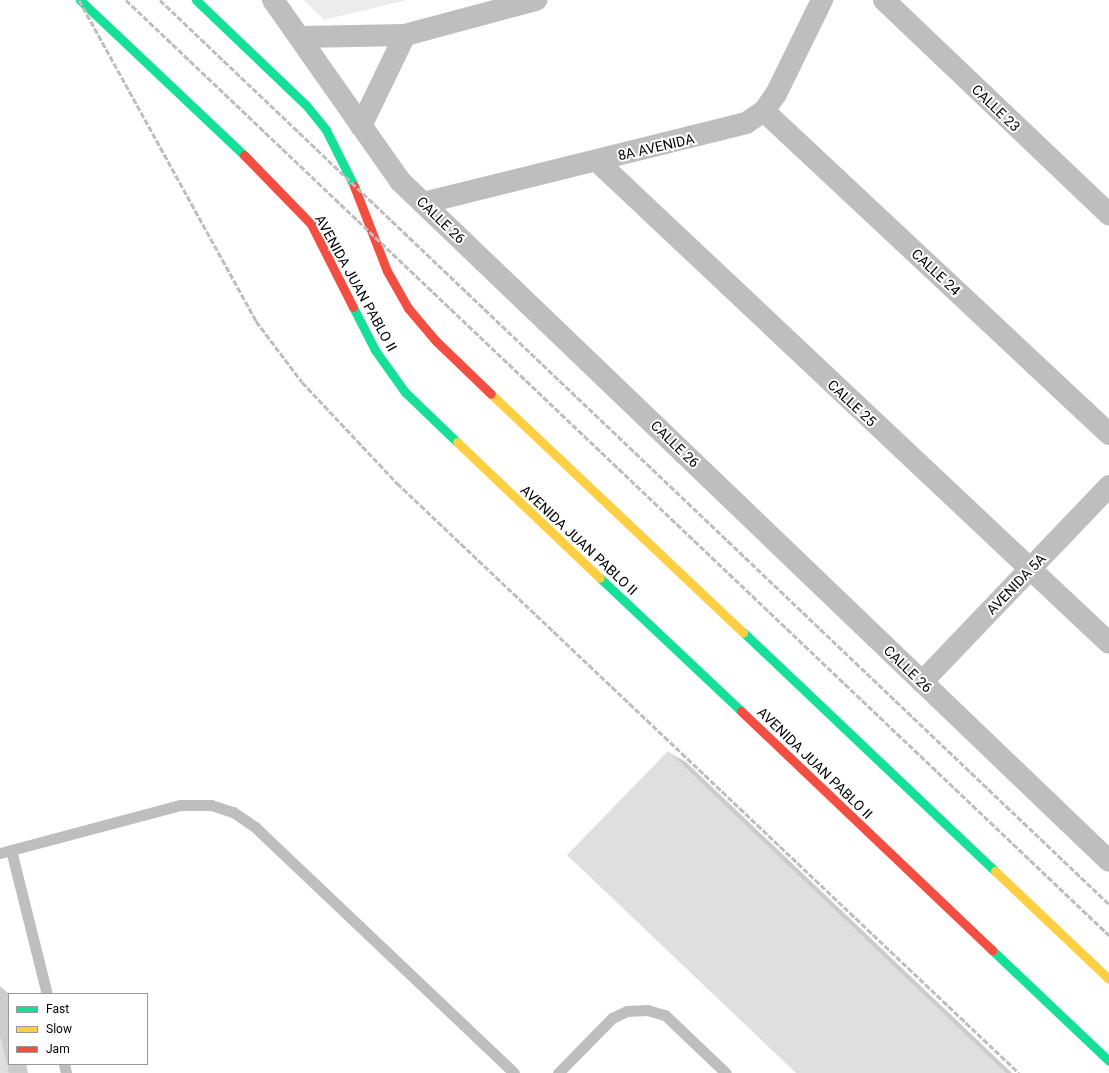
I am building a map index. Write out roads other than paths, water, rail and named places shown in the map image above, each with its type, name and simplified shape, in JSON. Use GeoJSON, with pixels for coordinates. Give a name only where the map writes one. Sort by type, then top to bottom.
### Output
{"type":"FeatureCollection","features":[{"type":"Feature","properties":{"kind":"main road","name":"AVENIDA JUAN PABLO II"},"geometry":{"type":"LineString","coordinates":[[80,0],[290,199],[311,224],[376,350],[405,392],[1109,1061]]}},
{"type":"Feature","properties":{"kind":"main road"},"geometry":{"type":"LineString","coordinates":[[196,0],[306,105],[326,130],[356,187],[387,271],[408,308],[436,341],[1109,979]]}},
{"type":"Feature","properties":{"kind":"street","name":"CALLE 26"},"geometry":{"type":"LineString","coordinates":[[273,0],[302,37],[361,126],[400,181],[1109,860]]}},
{"type":"Feature","properties":{"kind":"street"},"geometry":{"type":"LineString","coordinates":[[302,37],[405,35],[536,0]]}},
{"type":"Feature","properties":{"kind":"street","name":"8A AVENIDA"},"geometry":{"type":"LineString","coordinates":[[423,203],[722,132],[746,123],[764,111],[788,72],[822,0]]}},
{"type":"Feature","properties":{"kind":"street","name":"CALLE 23"},"geometry":{"type":"LineString","coordinates":[[884,0],[1109,214]]}},
{"type":"Feature","properties":{"kind":"street"},"geometry":{"type":"LineString","coordinates":[[361,126],[405,35]]}},
{"type":"Feature","properties":{"kind":"street","name":"CALLE 24"},"geometry":{"type":"LineString","coordinates":[[764,111],[1109,434]]}},
{"type":"Feature","properties":{"kind":"street","name":"CALLE 25"},"geometry":{"type":"LineString","coordinates":[[597,161],[1109,643]]}},
{"type":"Feature","properties":{"kind":"street","name":"AVENIDA 5A"},"geometry":{"type":"LineString","coordinates":[[922,682],[1109,486]]}},
{"type":"Feature","properties":{"kind":"lane"},"geometry":{"type":"LineString","coordinates":[[47,993],[5,852],[180,805],[211,805],[233,812],[255,827],[514,1073]]}},
{"type":"Feature","properties":{"kind":"lane"},"geometry":{"type":"LineString","coordinates":[[558,1073],[612,1018],[627,1011],[647,1010],[665,1015],[726,1073]]}},
{"type":"Feature","properties":{"kind":"railway"},"geometry":{"type":"LineString","coordinates":[[79,0],[256,321],[302,382],[397,483],[1019,1073]]}},
{"type":"Feature","properties":{"kind":"railway"},"geometry":{"type":"LineString","coordinates":[[126,0],[1109,935]]}},
{"type":"Feature","properties":{"kind":"railway"},"geometry":{"type":"LineString","coordinates":[[160,0],[1109,904]]}}]}
